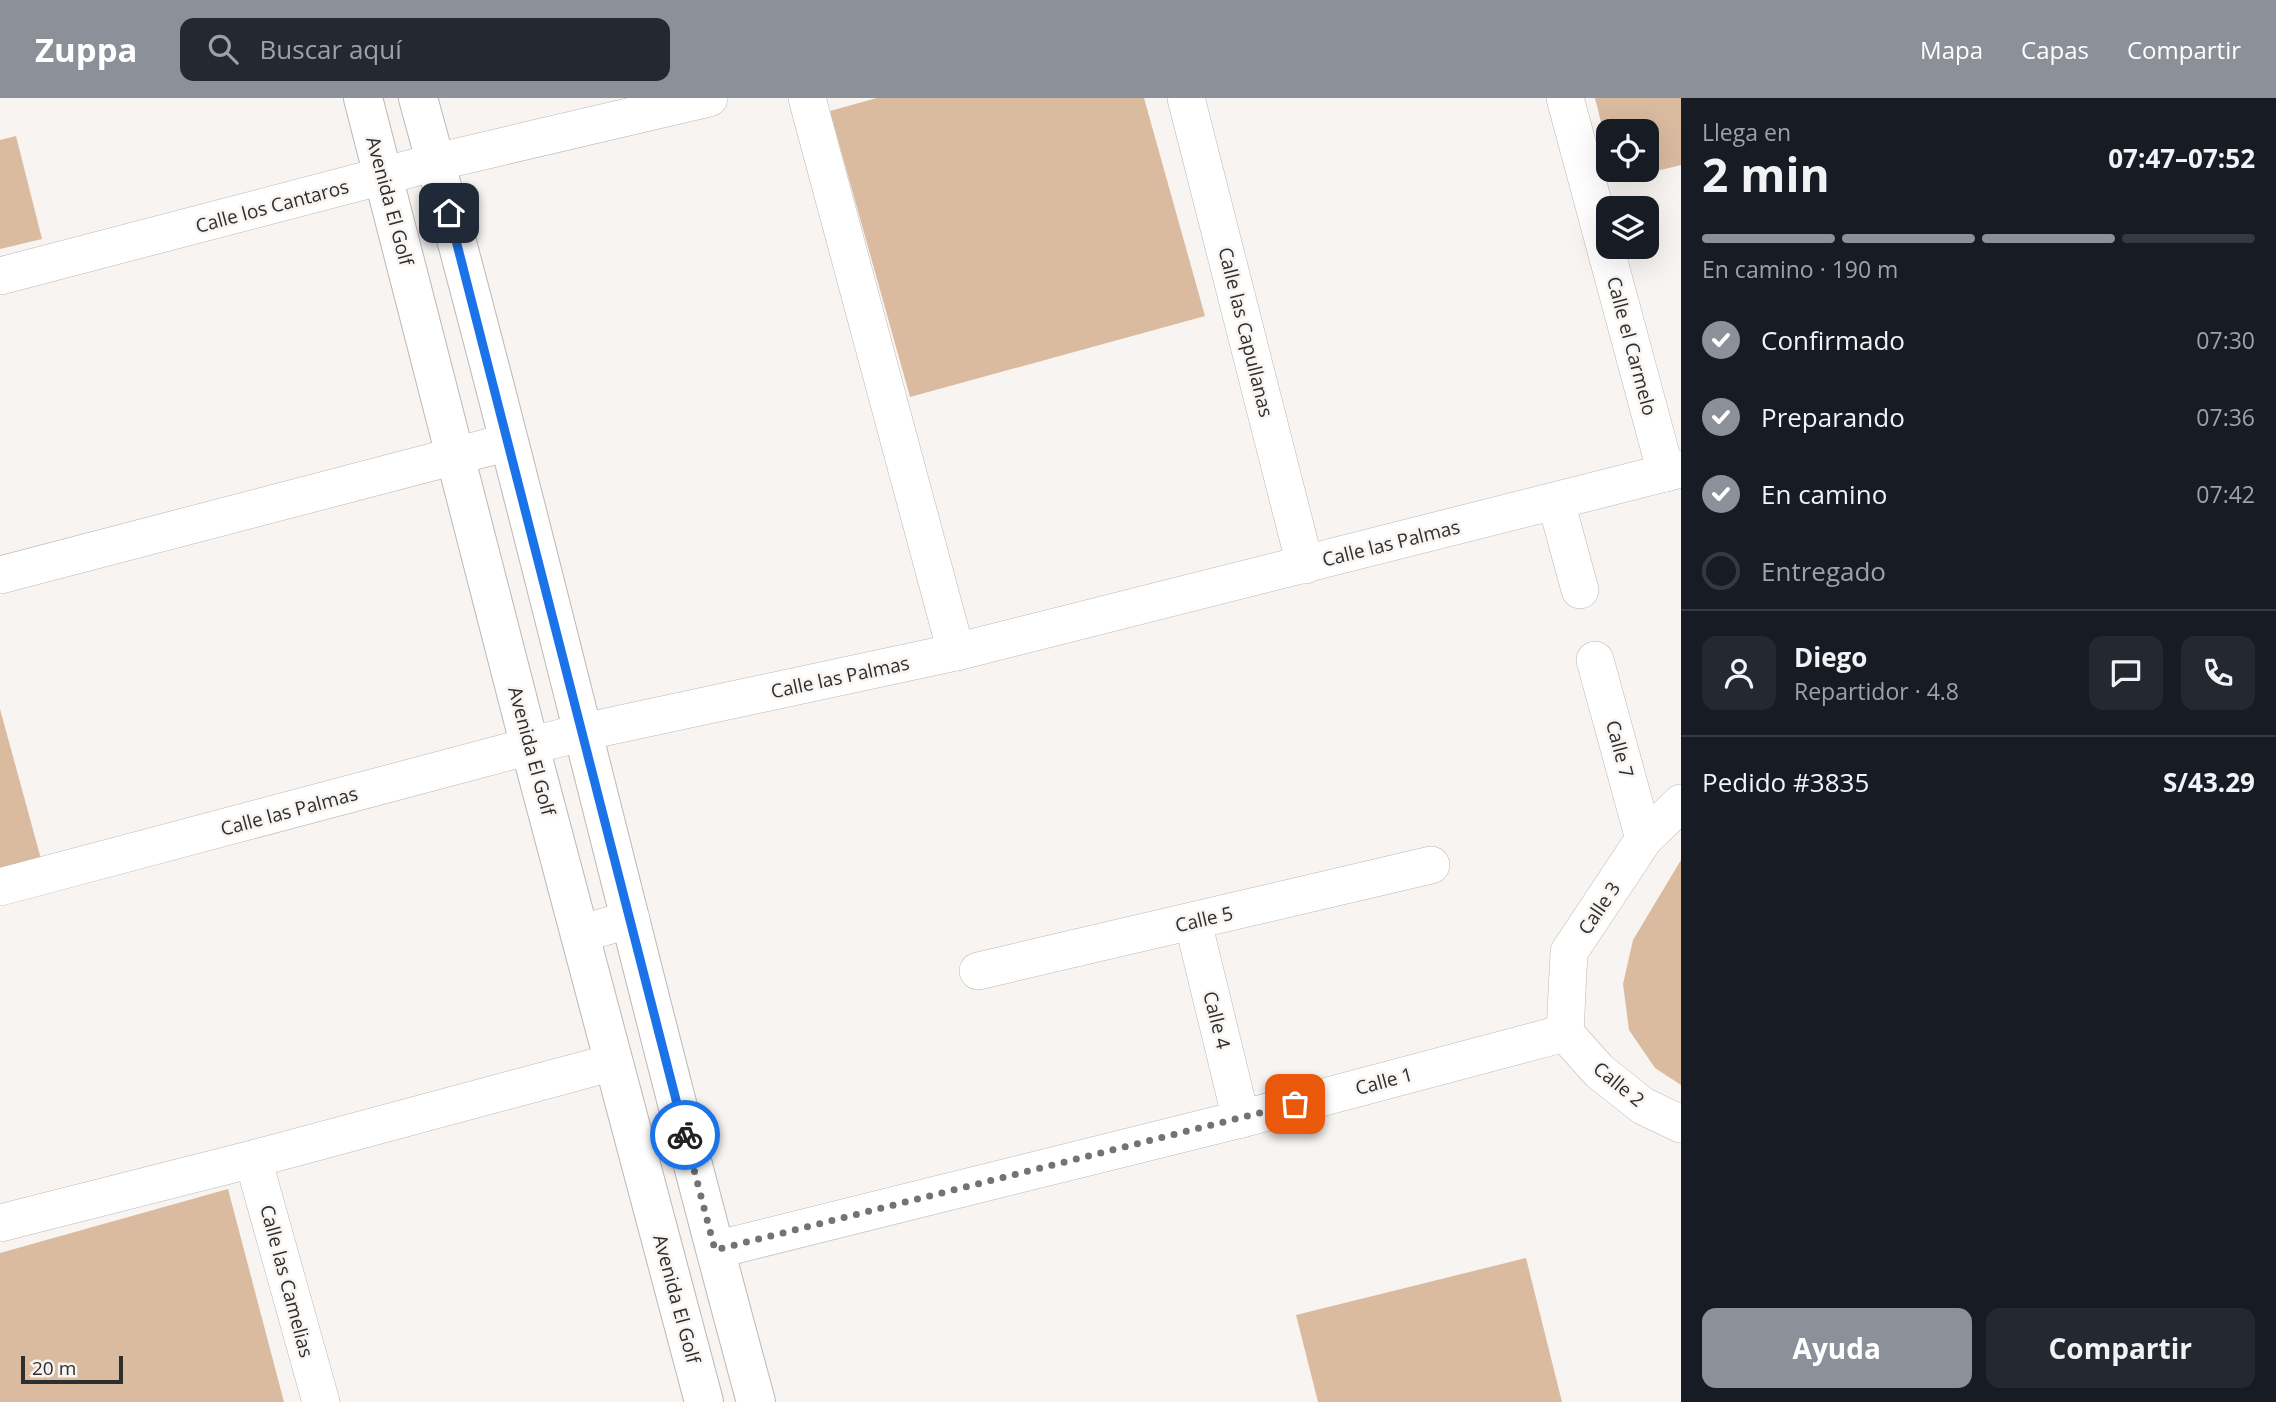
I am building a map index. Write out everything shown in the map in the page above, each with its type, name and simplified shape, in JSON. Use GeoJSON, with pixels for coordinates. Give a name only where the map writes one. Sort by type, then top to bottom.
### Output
{"type":"FeatureCollection","features":[{"type":"Feature","properties":{"kind":"main road","name":"Avenida El Golf"},"geometry":{"type":"LineString","coordinates":[[363,98],[530,747],[704,1402]]}},
{"type":"Feature","properties":{"kind":"main road"},"geometry":{"type":"LineString","coordinates":[[418,98],[756,1402]]}},
{"type":"Feature","properties":{"kind":"street","name":"Calle los Cantaros"},"geometry":{"type":"LineString","coordinates":[[0,276],[436,162],[709,98]]}},
{"type":"Feature","properties":{"kind":"street"},"geometry":{"type":"LineString","coordinates":[[807,98],[956,652]]}},
{"type":"Feature","properties":{"kind":"street","name":"Calle las Capullanas"},"geometry":{"type":"LineString","coordinates":[[1186,98],[1305,565]]}},
{"type":"Feature","properties":{"kind":"street","name":"Calle el Carmelo"},"geometry":{"type":"LineString","coordinates":[[1565,98],[1674,471]]}},
{"type":"Feature","properties":{"kind":"street"},"geometry":{"type":"LineString","coordinates":[[0,575],[509,442]]}},
{"type":"Feature","properties":{"kind":"street","name":"Calle las Palmas"},"geometry":{"type":"LineString","coordinates":[[0,887],[583,732],[956,652],[1674,471]]}},
{"type":"Feature","properties":{"kind":"street"},"geometry":{"type":"LineString","coordinates":[[1556,502],[1580,590]]}},
{"type":"Feature","properties":{"kind":"street","name":"Calle 7"},"geometry":{"type":"LineString","coordinates":[[1595,660],[1644,839]]}},
{"type":"Feature","properties":{"kind":"street","name":"Calle 3"},"geometry":{"type":"LineString","coordinates":[[1565,1033],[1569,952],[1644,839],[1681,803]]}},
{"type":"Feature","properties":{"kind":"street","name":"Calle 5"},"geometry":{"type":"LineString","coordinates":[[978,971],[1431,865]]}},
{"type":"Feature","properties":{"kind":"street"},"geometry":{"type":"LineString","coordinates":[[580,934],[631,919]]}},
{"type":"Feature","properties":{"kind":"street","name":"Calle 4"},"geometry":{"type":"LineString","coordinates":[[1193,922],[1241,1119]]}},
{"type":"Feature","properties":{"kind":"street","name":"Calle 1"},"geometry":{"type":"LineString","coordinates":[[715,1250],[1241,1119],[1565,1033]]}},
{"type":"Feature","properties":{"kind":"street","name":"Calle 2"},"geometry":{"type":"LineString","coordinates":[[1565,1033],[1610,1080],[1643,1105],[1681,1124]]}},
{"type":"Feature","properties":{"kind":"street"},"geometry":{"type":"LineString","coordinates":[[0,1223],[253,1159],[614,1062]]}},
{"type":"Feature","properties":{"kind":"street","name":"Calle las Camelias"},"geometry":{"type":"LineString","coordinates":[[253,1159],[321,1402]]}},
{"type":"Feature","properties":{"kind":"shaded area"},"geometry":{"type":"Polygon","coordinates":[[[877,98],[1144,98],[1205,316],[910,397],[830,111],[877,98]]]}},
{"type":"Feature","properties":{"kind":"shaded area"},"geometry":{"type":"Polygon","coordinates":[[[1595,98],[1681,98],[1681,165],[1659,170],[1659,119],[1600,119],[1595,98]]]}},
{"type":"Feature","properties":{"kind":"shaded area"},"geometry":{"type":"Polygon","coordinates":[[[16,136],[42,239],[0,249],[0,140],[16,136]]]}},
{"type":"Feature","properties":{"kind":"shaded area"},"geometry":{"type":"Polygon","coordinates":[[[0,709],[41,859],[0,869],[0,709]]]}},
{"type":"Feature","properties":{"kind":"shaded area"},"geometry":{"type":"Polygon","coordinates":[[[1681,860],[1681,1085],[1655,1068],[1629,1030],[1623,984],[1633,940],[1681,860]]]}},
{"type":"Feature","properties":{"kind":"shaded area"},"geometry":{"type":"Polygon","coordinates":[[[228,1189],[284,1402],[0,1402],[0,1253],[228,1189]]]}},
{"type":"Feature","properties":{"kind":"shaded area"},"geometry":{"type":"Polygon","coordinates":[[[1526,1258],[1562,1402],[1318,1402],[1296,1315],[1526,1258]]]}},
{"type":"Feature","properties":{"kind":"way so far"},"geometry":{"type":"LineString","coordinates":[[685,1135],[715,1250],[1295,1104]]}},
{"type":"Feature","properties":{"kind":"route"},"geometry":{"type":"LineString","coordinates":[[449,213],[685,1135]]}}]}
